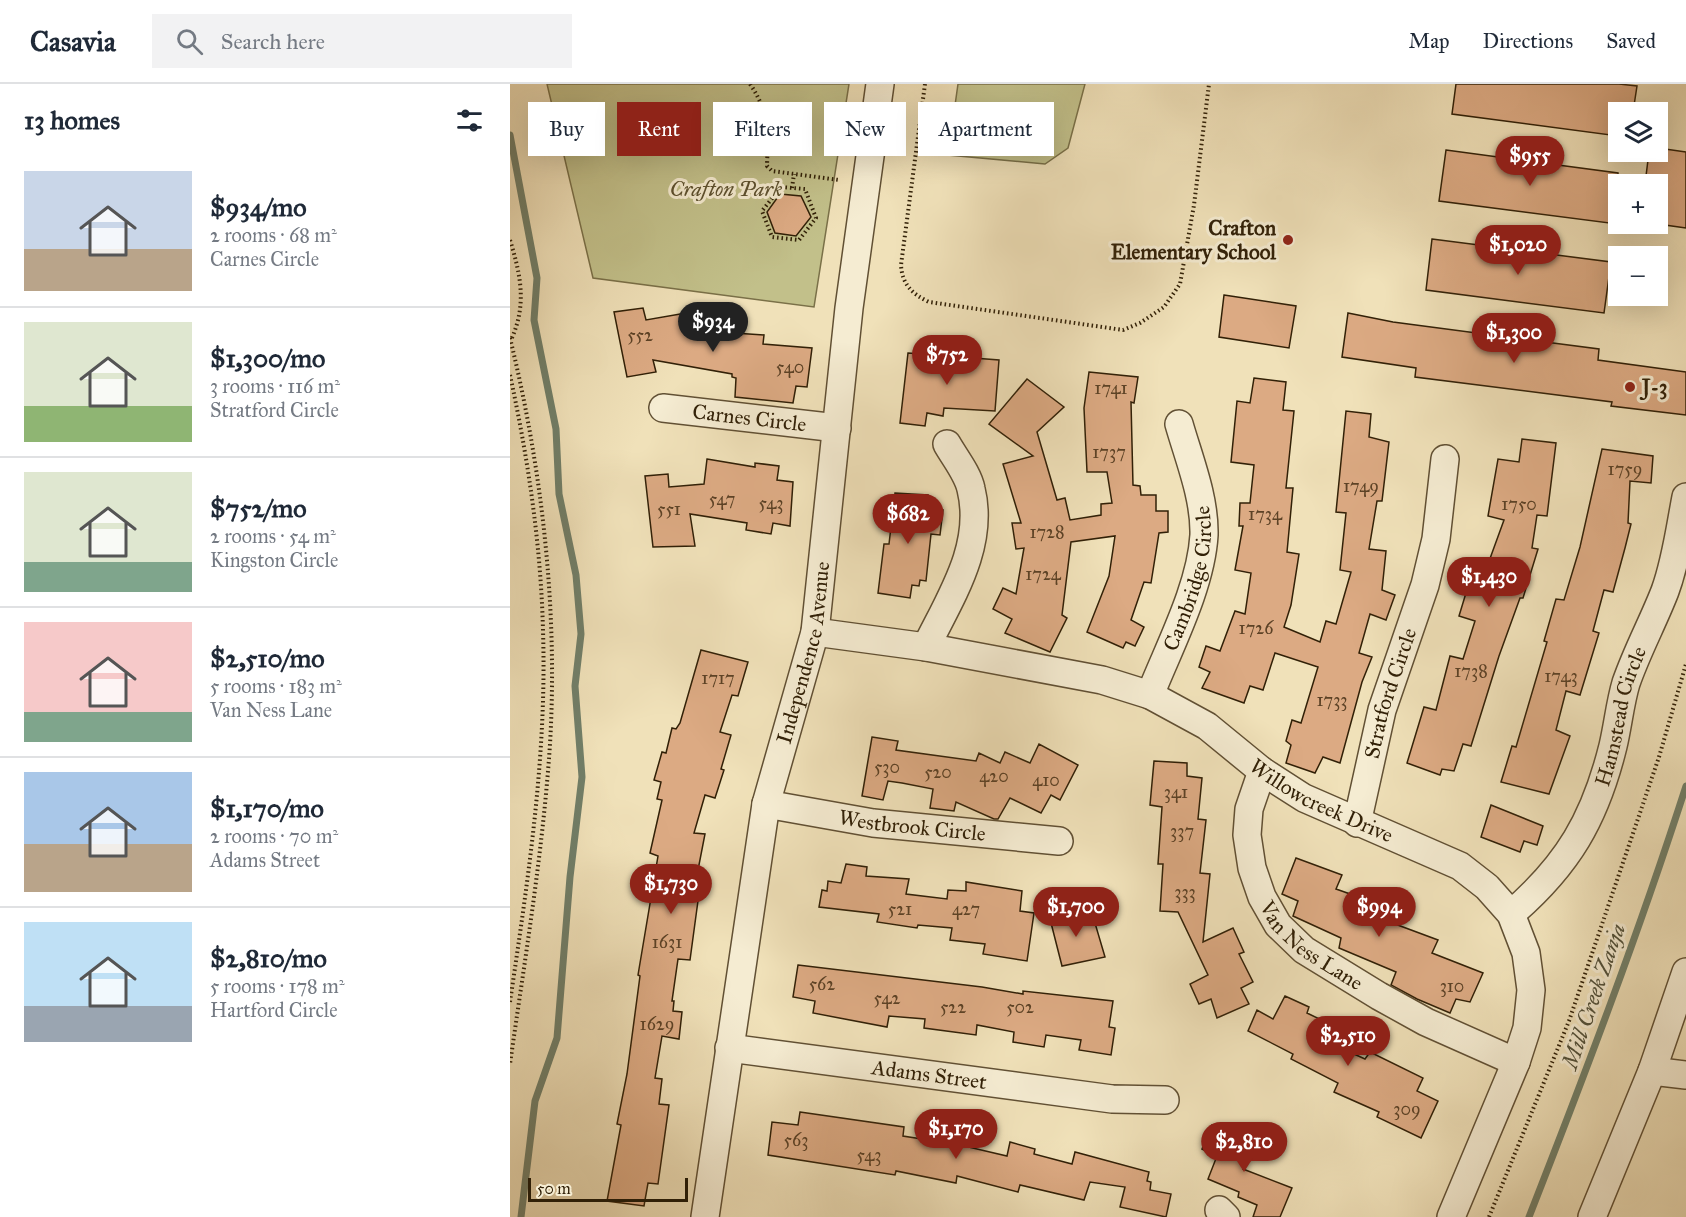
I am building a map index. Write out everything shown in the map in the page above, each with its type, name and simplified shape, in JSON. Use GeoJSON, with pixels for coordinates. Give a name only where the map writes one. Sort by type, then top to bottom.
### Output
{"type":"FeatureCollection","features":[{"type":"Feature","properties":{"kind":"street","name":"Independence Avenue"},"geometry":{"type":"LineString","coordinates":[[705,1217],[766,804],[815,632],[849,308],[880,84]]}},
{"type":"Feature","properties":{"kind":"street","name":"Carnes Circle"},"geometry":{"type":"LineString","coordinates":[[663,408],[837,428]]}},
{"type":"Feature","properties":{"kind":"street","name":"Cambridge Circle"},"geometry":{"type":"LineString","coordinates":[[1150,695],[1195,582],[1204,535],[1200,496],[1179,424]]}},
{"type":"Feature","properties":{"kind":"street"},"geometry":{"type":"LineString","coordinates":[[927,647],[970,555],[976,518],[971,487],[948,444]]}},
{"type":"Feature","properties":{"kind":"street","name":"Stratford Circle"},"geometry":{"type":"LineString","coordinates":[[1357,823],[1382,710],[1425,585],[1436,539],[1446,459]]}},
{"type":"Feature","properties":{"kind":"street","name":"Hamstead Circle"},"geometry":{"type":"LineString","coordinates":[[1511,914],[1548,881],[1578,841],[1596,800],[1613,746],[1624,691],[1636,655],[1665,590],[1686,497]]}},
{"type":"Feature","properties":{"kind":"street","name":"Willowcreek Drive"},"geometry":{"type":"LineString","coordinates":[[815,632],[927,647],[1102,680],[1150,695],[1207,726],[1262,771],[1304,798],[1460,866],[1487,887],[1511,914],[1526,952],[1531,990],[1527,1028],[1516,1062],[1451,1217]]}},
{"type":"Feature","properties":{"kind":"street","name":"Van Ness Lane"},"geometry":{"type":"LineString","coordinates":[[1262,771],[1249,809],[1247,835],[1252,868],[1262,897],[1278,925],[1304,950],[1379,996],[1425,1022],[1516,1062]]}},
{"type":"Feature","properties":{"kind":"street","name":"Westbrook Circle"},"geometry":{"type":"LineString","coordinates":[[766,804],[873,823],[1059,841]]}},
{"type":"Feature","properties":{"kind":"street"},"geometry":{"type":"LineString","coordinates":[[1592,1217],[1652,1071],[1686,972]]}},
{"type":"Feature","properties":{"kind":"street","name":"Adams Street"},"geometry":{"type":"LineString","coordinates":[[729,1048],[1112,1099],[1166,1100]]}},
{"type":"Feature","properties":{"kind":"street"},"geometry":{"type":"LineString","coordinates":[[1652,1071],[1686,1075]]}},
{"type":"Feature","properties":{"kind":"path"},"geometry":{"type":"LineString","coordinates":[[750,84],[766,113],[769,128],[767,166],[772,171],[839,180]]}},
{"type":"Feature","properties":{"kind":"path"},"geometry":{"type":"LineString","coordinates":[[925,84],[903,244],[902,278],[909,289],[929,302],[1123,330],[1140,323],[1164,307],[1180,284],[1198,173],[1209,84]]}},
{"type":"Feature","properties":{"kind":"path"},"geometry":{"type":"LineString","coordinates":[[792,188],[794,174]]}},
{"type":"Feature","properties":{"kind":"path"},"geometry":{"type":"LineString","coordinates":[[781,187],[792,188],[805,189],[816,218],[799,240],[772,237],[762,211],[781,187]]}},
{"type":"Feature","properties":{"kind":"path"},"geometry":{"type":"LineString","coordinates":[[510,240],[520,275],[520,320],[510,339],[535,464],[549,585],[551,654],[550,742],[542,838],[510,1064]]}},
{"type":"Feature","properties":{"kind":"path"},"geometry":{"type":"LineString","coordinates":[[510,375],[521,425],[541,584],[543,633],[538,791],[510,1002]]}},
{"type":"Feature","properties":{"kind":"path"},"geometry":{"type":"LineString","coordinates":[[1489,1217],[1569,1021],[1659,757],[1686,664]]}},
{"type":"Feature","properties":{"kind":"green space","name":"Crafton Park"},"geometry":{"type":"Polygon","coordinates":[[[547,84],[849,84],[846,102],[824,102],[824,156],[838,156],[814,307],[593,278],[564,156],[605,156],[605,102],[551,102],[547,84]]]}},
{"type":"Feature","properties":{"kind":"green space"},"geometry":{"type":"Polygon","coordinates":[[[958,84],[1085,84],[1068,148],[1045,164],[959,156],[1054,156],[1054,102],[955,102],[958,84]]]}},
{"type":"Feature","properties":{"kind":"building"},"geometry":{"type":"Polygon","coordinates":[[[1456,84],[1619,84],[1637,86],[1635,102],[1608,102],[1608,135],[1452,114],[1456,84]]]}},
{"type":"Feature","properties":{"kind":"building"},"geometry":{"type":"Polygon","coordinates":[[[1668,149],[1686,152],[1686,228],[1668,225],[1668,174],[1646,174],[1648,162],[1668,162],[1668,149]]]}},
{"type":"Feature","properties":{"kind":"building"},"geometry":{"type":"Polygon","coordinates":[[[1446,150],[1618,173],[1608,174],[1608,223],[1439,201],[1446,150]]]}},
{"type":"Feature","properties":{"kind":"building"},"geometry":{"type":"Polygon","coordinates":[[[780,194],[801,196],[811,217],[796,236],[775,233],[767,212],[780,194]]]}},
{"type":"Feature","properties":{"kind":"building"},"geometry":{"type":"Polygon","coordinates":[[[1432,239],[1608,262],[1604,313],[1426,290],[1432,239]]]}},
{"type":"Feature","properties":{"kind":"building"},"geometry":{"type":"Polygon","coordinates":[[[1224,295],[1296,306],[1289,348],[1219,337],[1224,295]]]}},
{"type":"Feature","properties":{"kind":"building"},"geometry":{"type":"Polygon","coordinates":[[[643,308],[646,320],[686,313],[721,317],[719,332],[764,335],[763,344],[812,348],[807,387],[796,386],[793,403],[735,397],[736,378],[732,377],[732,374],[653,360],[656,372],[627,377],[614,312],[643,308]]]}},
{"type":"Feature","properties":{"kind":"building"},"geometry":{"type":"Polygon","coordinates":[[[1348,313],[1393,322],[1599,349],[1598,360],[1686,372],[1686,415],[1611,406],[1612,402],[1415,377],[1416,368],[1342,357],[1348,313]]]}},
{"type":"Feature","properties":{"kind":"building"},"geometry":{"type":"Polygon","coordinates":[[[908,353],[999,360],[995,411],[944,408],[943,416],[927,413],[925,426],[900,423],[908,353]]]}},
{"type":"Feature","properties":{"kind":"building"},"geometry":{"type":"Polygon","coordinates":[[[1089,372],[1138,377],[1134,403],[1131,402],[1133,485],[1140,486],[1141,495],[1156,495],[1156,511],[1168,511],[1168,532],[1159,533],[1151,583],[1144,582],[1131,620],[1144,627],[1135,646],[1126,642],[1123,648],[1087,632],[1109,576],[1115,536],[1071,542],[1062,615],[1067,618],[1050,652],[1005,633],[1012,619],[993,609],[1003,588],[1016,594],[1024,548],[1016,549],[1012,523],[1021,523],[1003,464],[1033,456],[989,424],[1027,379],[1064,407],[1037,432],[1057,500],[1065,498],[1070,520],[1101,515],[1101,504],[1112,503],[1107,472],[1087,472],[1084,408],[1089,372]]]}},
{"type":"Feature","properties":{"kind":"building"},"geometry":{"type":"Polygon","coordinates":[[[1254,378],[1286,382],[1283,410],[1294,411],[1286,488],[1293,488],[1287,552],[1299,554],[1291,605],[1284,627],[1320,642],[1326,621],[1336,624],[1351,572],[1340,570],[1346,513],[1336,512],[1346,411],[1371,414],[1369,437],[1389,442],[1382,501],[1377,501],[1369,549],[1386,551],[1382,590],[1395,595],[1386,620],[1370,614],[1359,653],[1372,657],[1362,682],[1340,763],[1323,757],[1315,773],[1286,763],[1291,745],[1286,741],[1292,720],[1301,723],[1318,667],[1275,653],[1263,690],[1250,686],[1244,703],[1202,688],[1210,672],[1199,667],[1206,646],[1220,651],[1235,611],[1245,614],[1251,573],[1235,570],[1243,526],[1239,526],[1240,503],[1250,503],[1254,465],[1231,462],[1237,401],[1250,403],[1254,378]]]}},
{"type":"Feature","properties":{"kind":"building"},"geometry":{"type":"Polygon","coordinates":[[[1522,439],[1556,443],[1547,516],[1537,515],[1532,548],[1538,549],[1523,598],[1520,598],[1499,656],[1471,746],[1463,744],[1454,771],[1442,769],[1440,775],[1407,763],[1424,707],[1436,710],[1450,656],[1463,659],[1475,621],[1459,616],[1476,560],[1488,564],[1504,520],[1488,516],[1498,459],[1519,462],[1522,439]]]}},
{"type":"Feature","properties":{"kind":"building"},"geometry":{"type":"Polygon","coordinates":[[[1602,449],[1653,456],[1651,483],[1630,481],[1628,523],[1631,524],[1625,548],[1613,592],[1604,590],[1593,631],[1599,633],[1580,695],[1566,691],[1556,730],[1570,736],[1549,794],[1501,782],[1512,746],[1516,747],[1547,642],[1544,641],[1556,599],[1564,600],[1580,547],[1602,449]]]}},
{"type":"Feature","properties":{"kind":"building"},"geometry":{"type":"Polygon","coordinates":[[[707,459],[755,467],[755,463],[779,466],[777,480],[793,482],[790,526],[773,523],[771,534],[746,530],[747,523],[690,514],[695,546],[653,547],[645,476],[668,474],[669,487],[704,484],[707,459]]]}},
{"type":"Feature","properties":{"kind":"building"},"geometry":{"type":"Polygon","coordinates":[[[895,493],[928,495],[926,508],[943,510],[940,535],[931,534],[926,581],[920,580],[919,586],[912,585],[910,598],[878,593],[884,544],[889,544],[895,493]]]}},
{"type":"Feature","properties":{"kind":"building"},"geometry":{"type":"Polygon","coordinates":[[[701,650],[748,662],[738,696],[732,695],[720,732],[731,735],[721,769],[724,770],[715,798],[705,795],[694,833],[705,834],[698,870],[702,871],[690,960],[678,959],[672,1001],[674,1001],[673,1011],[682,1012],[679,1039],[662,1036],[655,1078],[662,1079],[659,1104],[669,1105],[658,1184],[648,1183],[644,1206],[607,1201],[621,1125],[617,1124],[627,1074],[640,976],[638,975],[658,856],[650,853],[662,800],[657,799],[661,782],[654,780],[662,752],[666,753],[672,728],[676,729],[680,723],[701,650]]]}},
{"type":"Feature","properties":{"kind":"building"},"geometry":{"type":"Polygon","coordinates":[[[872,737],[898,741],[896,750],[976,761],[979,753],[1000,763],[1005,752],[1030,763],[1039,744],[1078,765],[1060,800],[1051,795],[1041,813],[1010,798],[998,819],[994,819],[956,802],[954,811],[930,808],[933,789],[902,783],[888,781],[883,800],[862,796],[872,737]]]}},
{"type":"Feature","properties":{"kind":"building"},"geometry":{"type":"Polygon","coordinates":[[[1154,761],[1187,763],[1187,776],[1202,778],[1198,819],[1206,820],[1200,873],[1210,874],[1203,942],[1233,928],[1244,952],[1239,954],[1253,982],[1241,988],[1249,1004],[1217,1018],[1211,999],[1199,1004],[1190,984],[1208,975],[1178,912],[1160,911],[1163,864],[1158,864],[1162,807],[1150,805],[1154,761]]]}},
{"type":"Feature","properties":{"kind":"building"},"geometry":{"type":"Polygon","coordinates":[[[1491,805],[1543,826],[1537,845],[1524,841],[1520,852],[1481,837],[1491,805]]]}},
{"type":"Feature","properties":{"kind":"building"},"geometry":{"type":"Polygon","coordinates":[[[1296,858],[1342,875],[1336,889],[1393,909],[1387,921],[1438,940],[1432,953],[1483,973],[1470,1002],[1456,999],[1450,1013],[1417,999],[1391,985],[1396,972],[1339,948],[1341,938],[1293,916],[1298,901],[1282,894],[1296,858]]]}},
{"type":"Feature","properties":{"kind":"building"},"geometry":{"type":"Polygon","coordinates":[[[846,864],[867,867],[866,876],[909,879],[906,894],[947,899],[948,890],[966,891],[966,882],[1022,891],[1020,911],[1034,913],[1027,961],[983,954],[985,944],[950,940],[952,928],[918,925],[917,928],[877,922],[879,914],[819,907],[822,890],[827,891],[828,881],[841,883],[846,864]]]}},
{"type":"Feature","properties":{"kind":"building"},"geometry":{"type":"Polygon","coordinates":[[[1078,909],[1082,925],[1095,923],[1105,957],[1062,966],[1049,915],[1078,909]]]}},
{"type":"Feature","properties":{"kind":"building"},"geometry":{"type":"Polygon","coordinates":[[[798,965],[1023,994],[1023,991],[1113,1001],[1109,1027],[1115,1028],[1111,1055],[1079,1050],[1081,1040],[1046,1035],[1044,1047],[1013,1042],[1014,1032],[977,1025],[976,1035],[924,1028],[925,1019],[889,1016],[887,1027],[813,1013],[815,1001],[793,997],[798,965]]]}},
{"type":"Feature","properties":{"kind":"building"},"geometry":{"type":"Polygon","coordinates":[[[1285,996],[1309,1007],[1307,1013],[1338,1028],[1332,1044],[1365,1059],[1370,1052],[1423,1078],[1417,1091],[1438,1101],[1421,1138],[1377,1117],[1379,1112],[1334,1092],[1338,1083],[1291,1059],[1293,1054],[1248,1031],[1257,1010],[1273,1019],[1285,996]]]}},
{"type":"Feature","properties":{"kind":"building"},"geometry":{"type":"Polygon","coordinates":[[[800,1112],[904,1127],[903,1136],[941,1142],[943,1133],[965,1138],[964,1146],[1007,1156],[1010,1142],[1035,1149],[1034,1154],[1072,1164],[1075,1152],[1149,1172],[1147,1181],[1151,1182],[1150,1190],[1171,1194],[1166,1217],[1120,1207],[1125,1187],[1090,1182],[1084,1200],[1020,1185],[1018,1192],[957,1176],[956,1183],[896,1171],[895,1175],[768,1155],[772,1122],[798,1125],[800,1112]]]}},
{"type":"Feature","properties":{"kind":"building"},"geometry":{"type":"Polygon","coordinates":[[[1212,1125],[1254,1140],[1243,1169],[1292,1188],[1280,1217],[1253,1217],[1257,1205],[1238,1197],[1239,1192],[1208,1179],[1217,1156],[1202,1149],[1212,1125]]]}},
{"type":"Feature","properties":{"kind":"waterway"},"geometry":{"type":"LineString","coordinates":[[510,135],[537,278],[534,320],[556,429],[559,494],[576,575],[581,634],[575,686],[582,777],[570,877],[557,1038],[535,1101],[521,1217]]}},
{"type":"Feature","properties":{"kind":"waterway","name":"Mill Creek Zanja"},"geometry":{"type":"LineString","coordinates":[[1529,1217],[1611,1003],[1686,786]]}},
{"type":"Feature","properties":{"kind":"place","name":"Crafton Elementary School"},"geometry":{"type":"Point","coordinates":[1288,240]}},
{"type":"Feature","properties":{"kind":"place","name":"J-3"},"geometry":{"type":"Point","coordinates":[1630,387]}}]}
